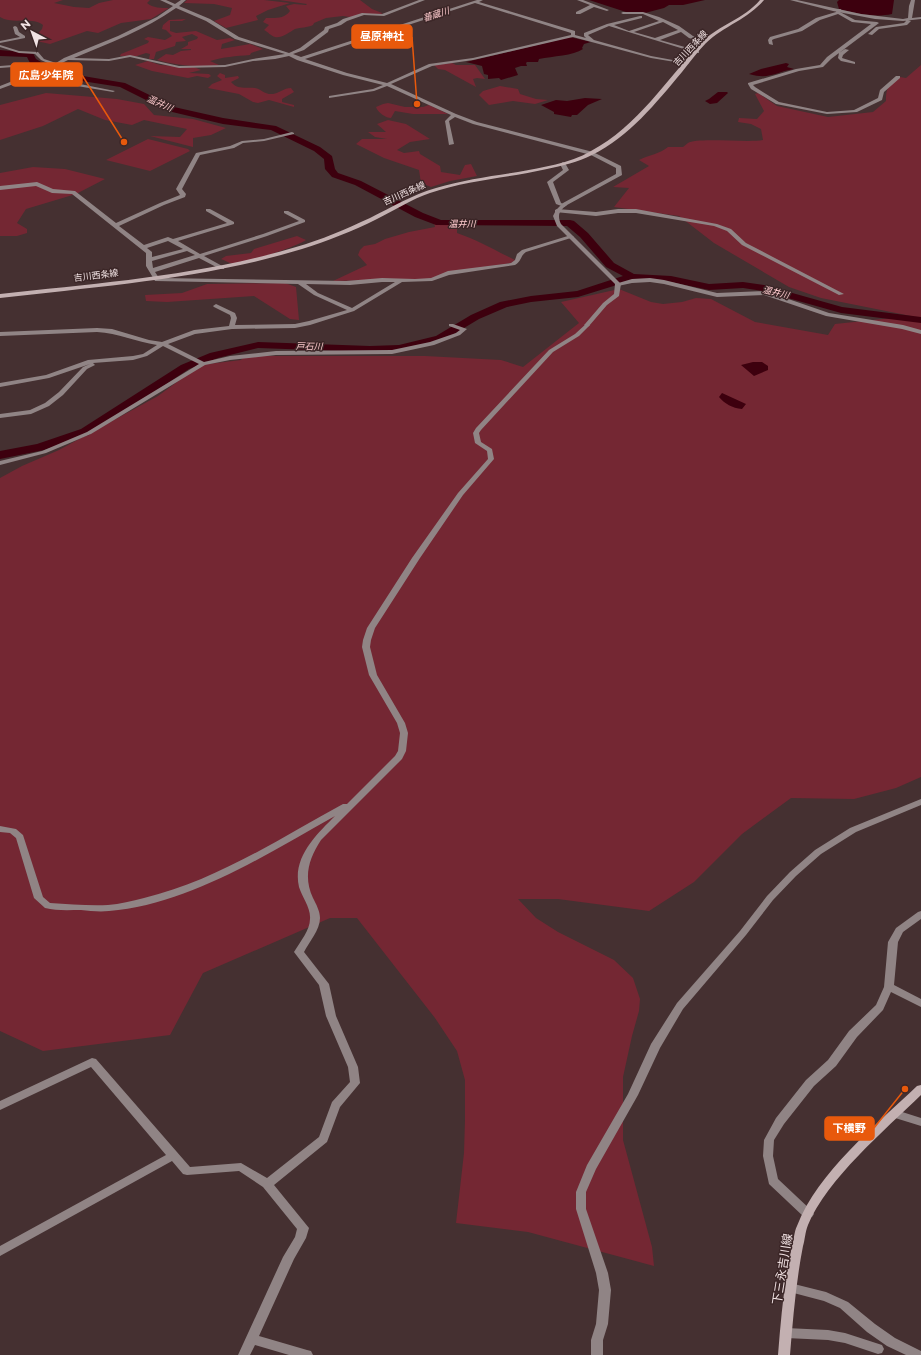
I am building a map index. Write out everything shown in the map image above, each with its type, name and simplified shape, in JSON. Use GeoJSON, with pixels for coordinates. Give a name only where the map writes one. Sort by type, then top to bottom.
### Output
{"type":"FeatureCollection","features":[{"type":"Feature","properties":{"kind":"main road","name":"吉川西条線"},"geometry":{"type":"LineString","coordinates":[[0,296],[156,278],[222,268],[259,260],[337,235],[393,207],[436,189],[563,164],[591,153],[616,137],[635,120],[713,35],[748,14],[762,0]]}},
{"type":"Feature","properties":{"kind":"main road","name":"下三永吉川線"},"geometry":{"type":"LineString","coordinates":[[784,1355],[793,1266],[802,1228],[808,1214],[826,1185],[921,1089]]}},
{"type":"Feature","properties":{"kind":"street"},"geometry":{"type":"LineString","coordinates":[[162,0],[208,20],[237,38],[346,74],[386,84],[475,123],[591,153],[619,166],[619,175],[564,205],[555,215],[557,223],[618,284],[617,295],[605,304],[577,335],[551,351],[492,412],[478,430],[476,433],[478,443],[490,450],[491,459],[460,494],[370,628],[366,647],[373,675],[401,723],[404,733],[402,751],[399,757],[318,838],[307,853],[302,873],[302,884],[313,908],[316,920],[299,952],[324,984],[331,1016],[353,1067],[355,1083],[336,1105],[323,1139],[267,1184]]}},
{"type":"Feature","properties":{"kind":"street"},"geometry":{"type":"LineString","coordinates":[[0,88],[43,71],[66,59],[120,38],[159,18],[184,0]]}},
{"type":"Feature","properties":{"kind":"street"},"geometry":{"type":"LineString","coordinates":[[66,59],[109,60],[130,56],[179,67],[210,67],[275,58],[288,55],[302,49],[326,31],[327,28],[345,20],[364,14],[382,15],[423,0]]}},
{"type":"Feature","properties":{"kind":"street"},"geometry":{"type":"LineString","coordinates":[[468,0],[573,32],[573,36]]}},
{"type":"Feature","properties":{"kind":"street"},"geometry":{"type":"LineString","coordinates":[[299,59],[481,0]]}},
{"type":"Feature","properties":{"kind":"street"},"geometry":{"type":"LineString","coordinates":[[580,0],[607,10]]}},
{"type":"Feature","properties":{"kind":"street"},"geometry":{"type":"LineString","coordinates":[[792,0],[838,12],[873,18],[897,20],[921,18]]}},
{"type":"Feature","properties":{"kind":"street"},"geometry":{"type":"LineString","coordinates":[[853,64],[843,60],[840,56],[878,28],[905,24],[910,21],[909,19],[913,0]]}},
{"type":"Feature","properties":{"kind":"street"},"geometry":{"type":"LineString","coordinates":[[578,13],[594,5]]}},
{"type":"Feature","properties":{"kind":"street"},"geometry":{"type":"LineString","coordinates":[[771,44],[770,40],[772,38],[800,30],[818,19],[838,12],[854,21],[875,23],[898,22],[897,20]]}},
{"type":"Feature","properties":{"kind":"street"},"geometry":{"type":"LineString","coordinates":[[622,13],[649,15],[682,30],[691,37],[706,42]]}},
{"type":"Feature","properties":{"kind":"street"},"geometry":{"type":"LineString","coordinates":[[591,41],[586,34],[625,20],[649,15]]}},
{"type":"Feature","properties":{"kind":"street"},"geometry":{"type":"LineString","coordinates":[[629,32],[663,21]]}},
{"type":"Feature","properties":{"kind":"street"},"geometry":{"type":"LineString","coordinates":[[875,23],[828,58],[821,66],[798,70],[750,84],[753,88],[778,103],[827,113],[855,111],[880,99],[882,91],[898,77]]}},
{"type":"Feature","properties":{"kind":"street"},"geometry":{"type":"LineString","coordinates":[[609,26],[697,52]]}},
{"type":"Feature","properties":{"kind":"street"},"geometry":{"type":"LineString","coordinates":[[0,42],[22,38],[23,37],[15,28]]}},
{"type":"Feature","properties":{"kind":"street"},"geometry":{"type":"LineString","coordinates":[[654,40],[682,30]]}},
{"type":"Feature","properties":{"kind":"street"},"geometry":{"type":"LineString","coordinates":[[331,97],[374,90],[431,65],[473,59],[573,36],[651,57],[687,64]]}},
{"type":"Feature","properties":{"kind":"street"},"geometry":{"type":"LineString","coordinates":[[0,46],[16,51],[36,53],[43,61],[54,65]]}},
{"type":"Feature","properties":{"kind":"street"},"geometry":{"type":"LineString","coordinates":[[0,67],[22,66],[72,79],[79,85],[113,91]]}},
{"type":"Feature","properties":{"kind":"street"},"geometry":{"type":"LineString","coordinates":[[450,144],[447,121],[454,115]]}},
{"type":"Feature","properties":{"kind":"street"},"geometry":{"type":"LineString","coordinates":[[115,226],[183,196],[179,189],[198,154],[232,147],[242,142],[283,136],[292,133]]}},
{"type":"Feature","properties":{"kind":"street"},"geometry":{"type":"LineString","coordinates":[[563,164],[566,170],[550,182],[559,204],[564,205]]}},
{"type":"Feature","properties":{"kind":"street"},"geometry":{"type":"LineString","coordinates":[[0,188],[37,184],[52,191],[73,192],[149,252],[151,271],[157,280],[348,283],[383,280],[400,282],[429,280],[439,278],[448,273],[513,264],[518,261],[520,254],[524,251],[571,238]]}},
{"type":"Feature","properties":{"kind":"street"},"geometry":{"type":"LineString","coordinates":[[174,241],[232,222],[208,210]]}},
{"type":"Feature","properties":{"kind":"street"},"geometry":{"type":"LineString","coordinates":[[557,211],[596,214],[618,211],[636,211],[715,225],[729,230],[744,244],[841,294]]}},
{"type":"Feature","properties":{"kind":"street"},"geometry":{"type":"LineString","coordinates":[[151,271],[201,256],[303,221],[286,212]]}},
{"type":"Feature","properties":{"kind":"street"},"geometry":{"type":"LineString","coordinates":[[143,247],[168,239],[222,268]]}},
{"type":"Feature","properties":{"kind":"street"},"geometry":{"type":"LineString","coordinates":[[149,260],[187,248]]}},
{"type":"Feature","properties":{"kind":"street"},"geometry":{"type":"LineString","coordinates":[[618,284],[632,281],[650,280],[674,284],[717,295],[750,293],[765,294],[819,312],[902,327],[921,332]]}},
{"type":"Feature","properties":{"kind":"street"},"geometry":{"type":"LineString","coordinates":[[299,282],[316,294],[352,310]]}},
{"type":"Feature","properties":{"kind":"street"},"geometry":{"type":"LineString","coordinates":[[0,385],[47,377],[88,362],[136,357],[154,351],[163,344],[194,332],[232,327],[295,326],[310,323],[352,310],[400,282]]}},
{"type":"Feature","properties":{"kind":"street"},"geometry":{"type":"LineString","coordinates":[[216,306],[233,314],[234,318],[232,327]]}},
{"type":"Feature","properties":{"kind":"street"},"geometry":{"type":"LineString","coordinates":[[0,463],[44,452],[89,434],[203,364],[230,358],[276,353],[392,352],[432,344],[458,334],[464,329],[451,325]]}},
{"type":"Feature","properties":{"kind":"street"},"geometry":{"type":"LineString","coordinates":[[0,334],[96,330],[112,331],[148,342],[163,344],[191,359],[202,363]]}},
{"type":"Feature","properties":{"kind":"street"},"geometry":{"type":"LineString","coordinates":[[0,416],[40,409],[55,399],[86,368],[106,363],[131,362],[136,359],[136,357]]}},
{"type":"Feature","properties":{"kind":"street"},"geometry":{"type":"LineString","coordinates":[[0,829],[13,831],[20,837],[39,898],[48,906],[108,908],[130,905],[167,896],[193,887],[243,863],[354,802]]}},
{"type":"Feature","properties":{"kind":"street"},"geometry":{"type":"LineString","coordinates":[[597,1355],[597,1340],[602,1324],[605,1290],[602,1273],[581,1209],[581,1192],[591,1168],[633,1095],[658,1042],[680,1006],[743,934],[770,898],[818,852],[853,830],[921,802]]}},
{"type":"Feature","properties":{"kind":"street"},"geometry":{"type":"LineString","coordinates":[[808,1214],[772,1181],[768,1156],[769,1140],[780,1121],[810,1083],[832,1063],[853,1034],[880,1008],[889,987],[893,942],[899,930],[921,914]]}},
{"type":"Feature","properties":{"kind":"street"},"geometry":{"type":"LineString","coordinates":[[889,987],[921,1003]]}},
{"type":"Feature","properties":{"kind":"street"},"geometry":{"type":"LineString","coordinates":[[0,1106],[92,1062],[187,1171],[241,1167],[267,1184],[302,1228],[300,1238],[289,1257],[244,1355]]}},
{"type":"Feature","properties":{"kind":"street"},"geometry":{"type":"LineString","coordinates":[[896,1114],[921,1122]]}},
{"type":"Feature","properties":{"kind":"street"},"geometry":{"type":"LineString","coordinates":[[0,1251],[173,1156]]}},
{"type":"Feature","properties":{"kind":"street"},"geometry":{"type":"LineString","coordinates":[[790,1288],[826,1297],[844,1305],[887,1339],[917,1355]]}},
{"type":"Feature","properties":{"kind":"street"},"geometry":{"type":"LineString","coordinates":[[786,1333],[828,1334],[845,1338],[878,1352],[887,1339]]}},
{"type":"Feature","properties":{"kind":"street"},"geometry":{"type":"LineString","coordinates":[[252,1339],[307,1355]]}},
{"type":"Feature","properties":{"kind":"shaded area"},"geometry":{"type":"Polygon","coordinates":[[[0,0],[63,0],[54,3],[89,8],[99,3],[113,0],[150,0],[147,3],[152,6],[169,8],[151,19],[121,23],[98,33],[87,31],[50,44],[32,40],[42,29],[43,25],[38,22],[10,20],[0,17],[0,0]]]}},
{"type":"Feature","properties":{"kind":"shaded area"},"geometry":{"type":"Polygon","coordinates":[[[187,0],[264,0],[290,3],[268,10],[256,16],[258,20],[226,28],[214,21],[230,15],[232,8],[214,4],[184,3],[187,0]]]}},
{"type":"Feature","properties":{"kind":"shaded area"},"geometry":{"type":"Polygon","coordinates":[[[279,0],[360,0],[372,9],[382,13],[381,15],[368,14],[350,17],[343,16],[326,18],[314,23],[311,26],[295,29],[280,37],[275,37],[264,30],[269,25],[263,22],[266,18],[280,18],[288,14],[290,11],[286,6],[294,4],[307,4],[279,0]]]}},
{"type":"Feature","properties":{"kind":"shaded area"},"geometry":{"type":"Polygon","coordinates":[[[589,0],[705,0],[683,5],[669,5],[664,8],[645,13],[626,12],[589,0]]]}},
{"type":"Feature","properties":{"kind":"shaded area"},"geometry":{"type":"Polygon","coordinates":[[[839,0],[894,0],[892,14],[878,15],[839,9],[837,2],[839,0]]]}},
{"type":"Feature","properties":{"kind":"shaded area"},"geometry":{"type":"Polygon","coordinates":[[[186,19],[182,21],[170,21],[170,31],[176,33],[196,31],[217,40],[230,38],[235,40],[222,44],[221,49],[250,44],[263,49],[251,53],[250,55],[210,61],[219,65],[212,66],[188,66],[157,60],[166,54],[173,55],[181,51],[191,50],[181,49],[188,45],[188,42],[197,39],[198,37],[192,34],[182,37],[186,41],[176,42],[175,46],[156,52],[154,59],[149,59],[150,54],[146,53],[137,56],[120,56],[121,54],[148,43],[149,41],[144,39],[148,37],[165,40],[172,36],[166,30],[162,29],[163,25],[169,20],[186,19]]]}},
{"type":"Feature","properties":{"kind":"shaded area"},"geometry":{"type":"Polygon","coordinates":[[[570,37],[591,42],[584,44],[583,49],[574,53],[539,59],[538,62],[527,62],[527,66],[515,68],[518,75],[501,80],[499,78],[488,79],[488,75],[484,74],[482,66],[466,62],[570,37]]]}},
{"type":"Feature","properties":{"kind":"shaded area"},"geometry":{"type":"Polygon","coordinates":[[[148,61],[160,65],[194,67],[201,70],[189,73],[209,74],[211,76],[208,78],[197,76],[188,78],[152,71],[135,65],[148,61]]]}},
{"type":"Feature","properties":{"kind":"shaded area"},"geometry":{"type":"Polygon","coordinates":[[[452,63],[456,65],[475,65],[485,79],[473,79],[476,87],[445,70],[438,69],[434,65],[452,63]]]}},
{"type":"Feature","properties":{"kind":"shaded area"},"geometry":{"type":"Polygon","coordinates":[[[786,63],[789,64],[787,67],[794,69],[767,76],[756,76],[749,74],[761,69],[786,63]]]}},
{"type":"Feature","properties":{"kind":"shaded area"},"geometry":{"type":"Polygon","coordinates":[[[921,65],[921,777],[896,788],[854,799],[791,798],[742,834],[694,882],[649,911],[558,899],[518,899],[536,918],[558,932],[614,960],[633,978],[640,999],[639,1011],[623,1077],[623,1140],[652,1247],[654,1266],[528,1232],[456,1223],[464,1153],[465,1120],[465,1080],[457,1051],[435,1018],[357,918],[330,918],[203,973],[170,1035],[43,1051],[0,1031],[0,478],[22,466],[59,450],[158,396],[200,365],[241,360],[244,356],[425,356],[501,360],[523,367],[579,323],[561,302],[619,289],[651,302],[663,304],[682,302],[696,298],[711,299],[755,322],[828,335],[835,324],[911,316],[821,298],[789,287],[714,243],[679,216],[614,207],[629,188],[613,187],[649,166],[639,160],[668,147],[683,147],[693,141],[701,140],[763,140],[761,129],[751,124],[738,122],[739,118],[757,119],[764,111],[755,94],[758,93],[777,106],[828,117],[873,112],[886,101],[887,92],[891,85],[900,77],[906,78],[921,65]]]}},
{"type":"Feature","properties":{"kind":"shaded area"},"geometry":{"type":"Polygon","coordinates":[[[220,73],[225,75],[225,78],[238,76],[239,78],[231,82],[236,86],[242,88],[255,88],[268,94],[277,93],[291,88],[294,92],[282,99],[282,102],[294,105],[294,107],[269,100],[258,103],[253,102],[239,94],[208,88],[212,84],[222,80],[217,76],[220,73]]]}},
{"type":"Feature","properties":{"kind":"shaded area"},"geometry":{"type":"Polygon","coordinates":[[[500,86],[518,89],[520,94],[536,99],[548,100],[535,104],[513,101],[489,105],[479,95],[483,91],[500,86]]]}},
{"type":"Feature","properties":{"kind":"shaded area"},"geometry":{"type":"Polygon","coordinates":[[[718,92],[728,93],[717,103],[710,104],[705,101],[709,99],[718,92]]]}},
{"type":"Feature","properties":{"kind":"shaded area"},"geometry":{"type":"Polygon","coordinates":[[[46,93],[117,99],[144,104],[154,115],[193,119],[226,128],[211,135],[193,138],[193,147],[150,136],[180,137],[187,129],[144,120],[132,125],[105,120],[78,109],[43,126],[0,140],[0,105],[46,93]]]}},
{"type":"Feature","properties":{"kind":"shaded area"},"geometry":{"type":"Polygon","coordinates":[[[585,98],[602,99],[588,105],[577,115],[572,115],[571,117],[554,114],[554,112],[541,105],[556,100],[567,101],[585,98]]]}},
{"type":"Feature","properties":{"kind":"shaded area"},"geometry":{"type":"Polygon","coordinates":[[[388,103],[405,107],[423,107],[429,105],[448,114],[413,114],[395,111],[391,118],[389,118],[380,113],[376,107],[388,103]]]}},
{"type":"Feature","properties":{"kind":"shaded area"},"geometry":{"type":"Polygon","coordinates":[[[388,120],[406,124],[430,139],[410,142],[397,150],[404,153],[419,151],[420,154],[440,166],[441,172],[460,175],[465,165],[471,164],[477,176],[450,181],[431,187],[421,183],[419,170],[384,158],[356,144],[362,139],[387,139],[375,137],[368,132],[386,132],[377,124],[388,120]]]}},
{"type":"Feature","properties":{"kind":"shaded area"},"geometry":{"type":"Polygon","coordinates":[[[148,139],[188,149],[190,151],[150,171],[106,160],[148,139]]]}},
{"type":"Feature","properties":{"kind":"shaded area"},"geometry":{"type":"Polygon","coordinates":[[[33,167],[65,169],[105,179],[76,194],[26,209],[17,223],[27,229],[27,233],[17,236],[0,236],[0,173],[33,167]]]}},
{"type":"Feature","properties":{"kind":"shaded area"},"geometry":{"type":"Polygon","coordinates":[[[434,223],[457,225],[457,233],[480,242],[515,260],[511,263],[449,272],[433,279],[333,281],[367,265],[358,255],[364,246],[375,244],[385,239],[409,232],[435,227],[434,223]]]}},
{"type":"Feature","properties":{"kind":"shaded area"},"geometry":{"type":"Polygon","coordinates":[[[297,236],[306,240],[281,251],[239,263],[233,264],[221,259],[226,256],[251,253],[254,249],[297,236]]]}},
{"type":"Feature","properties":{"kind":"shaded area"},"geometry":{"type":"Polygon","coordinates":[[[285,283],[296,287],[299,320],[290,319],[254,296],[167,302],[146,301],[145,295],[182,293],[207,284],[285,283]]]}},
{"type":"Feature","properties":{"kind":"shaded area"},"geometry":{"type":"Polygon","coordinates":[[[753,362],[762,362],[768,366],[768,370],[754,376],[741,365],[753,362]]]}},
{"type":"Feature","properties":{"kind":"shaded area"},"geometry":{"type":"Polygon","coordinates":[[[722,393],[746,404],[742,409],[732,407],[726,404],[719,397],[722,393]]]}},
{"type":"Feature","properties":{"kind":"waterway","name":"温井川"},"geometry":{"type":"LineString","coordinates":[[0,53],[30,55],[33,61],[45,68],[82,78],[122,85],[171,109],[223,121],[273,128],[317,149],[329,158],[330,169],[335,175],[358,183],[419,215],[440,223],[570,223],[584,235],[610,265],[632,277]]}},
{"type":"Feature","properties":{"kind":"waterway","name":"戸石川"},"geometry":{"type":"LineString","coordinates":[[0,455],[40,447],[85,432],[185,367],[214,355],[258,345],[370,349],[399,348],[440,338],[475,317],[504,304],[531,299],[578,294],[632,277]]}},
{"type":"Feature","properties":{"kind":"waterway","name":"温井川"},"geometry":{"type":"LineString","coordinates":[[632,277],[671,279],[709,287],[743,285],[764,288],[841,310],[921,320]]}},
{"type":"Feature","properties":{"kind":"place","name":"昼原神社"},"geometry":{"type":"Point","coordinates":[417,104]}},
{"type":"Feature","properties":{"kind":"place","name":"広島少年院"},"geometry":{"type":"Point","coordinates":[124,142]}},
{"type":"Feature","properties":{"kind":"place","name":"下横野"},"geometry":{"type":"Point","coordinates":[905,1089]}},
{"type":"Feature","properties":{"kind":"water label","name":"蕃蔵川"},"geometry":{"type":"Point","coordinates":[436,14]}}]}
